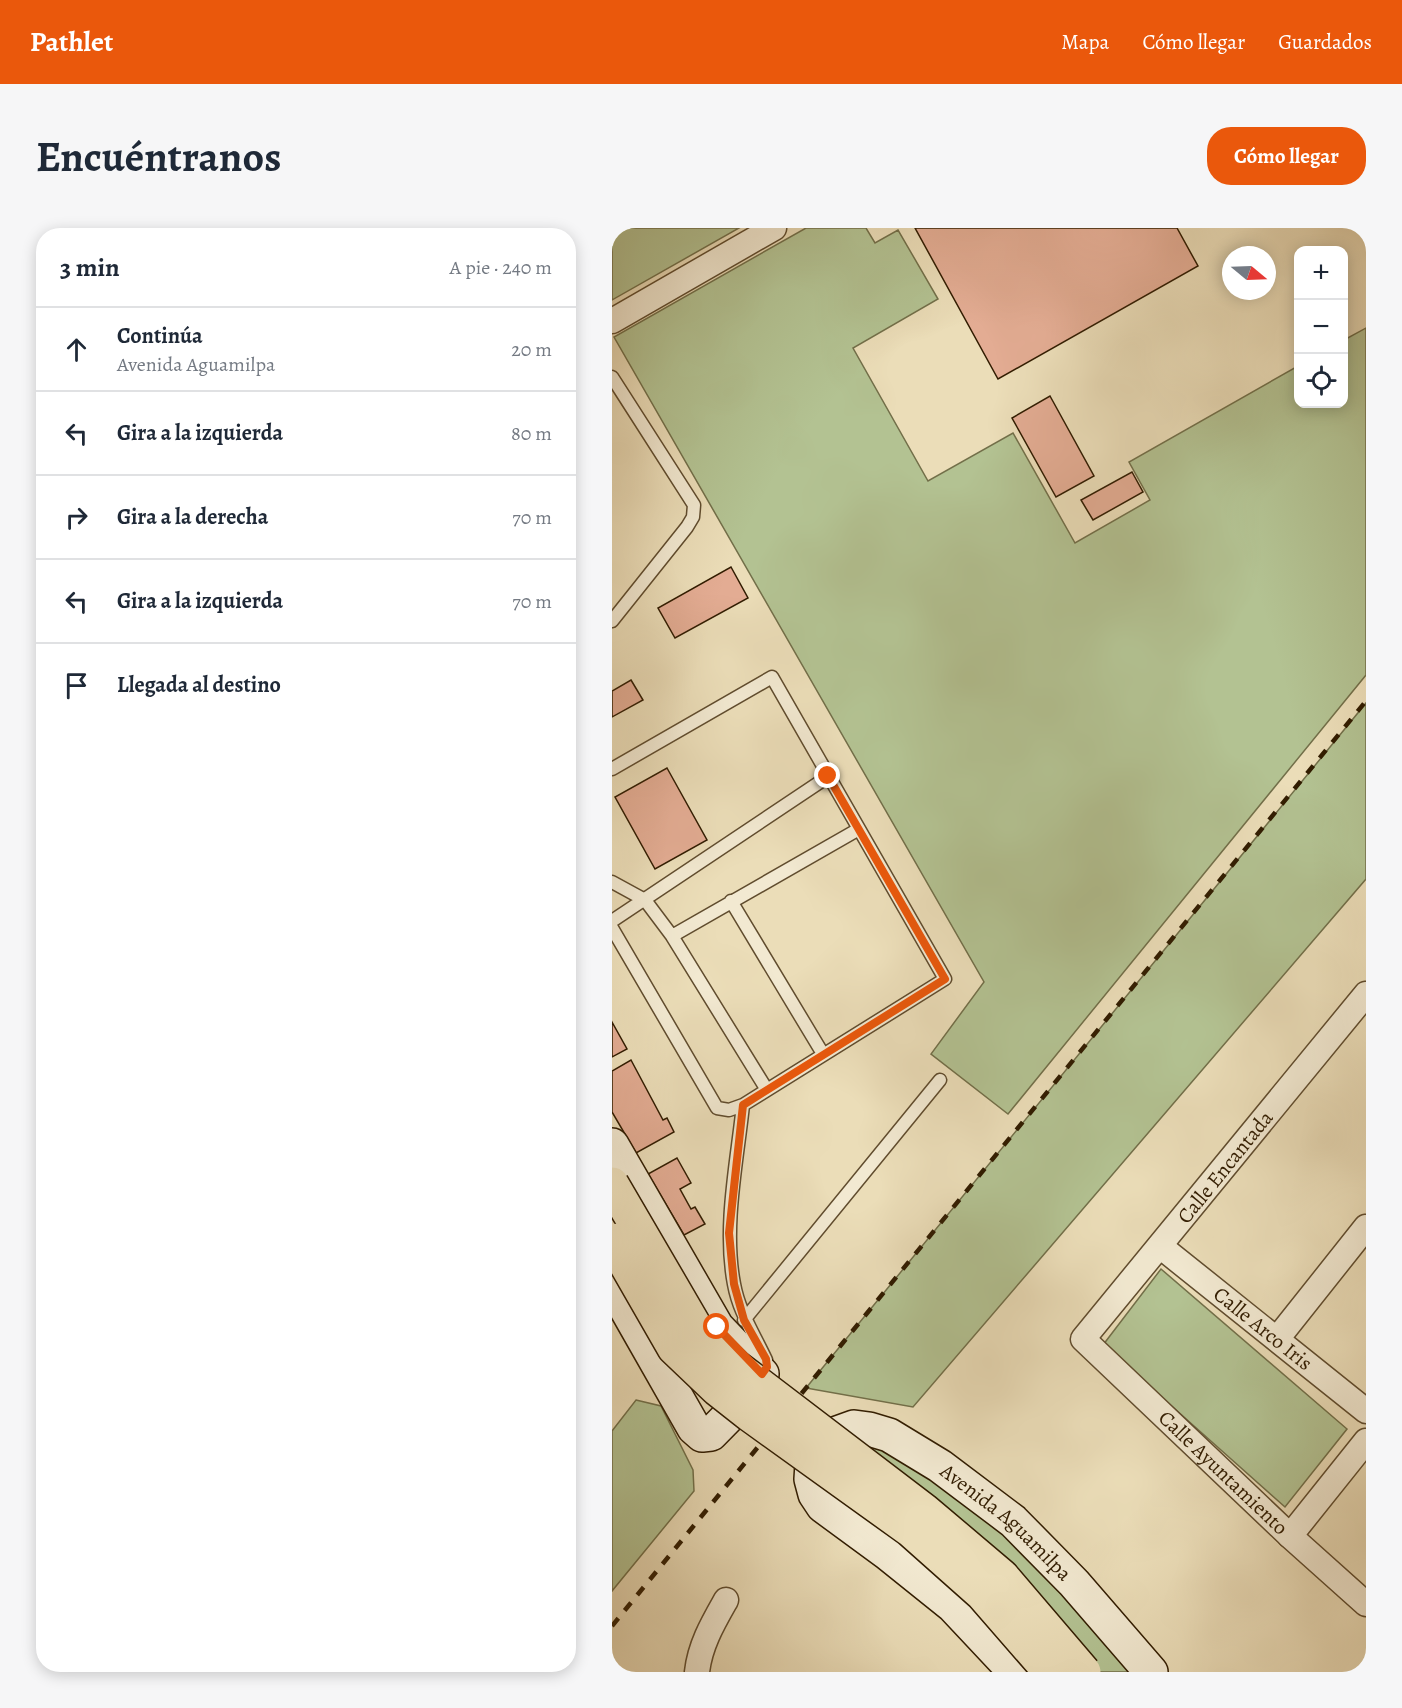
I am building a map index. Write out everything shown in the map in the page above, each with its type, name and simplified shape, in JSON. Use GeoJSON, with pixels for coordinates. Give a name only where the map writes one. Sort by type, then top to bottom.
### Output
{"type":"FeatureCollection","features":[{"type":"Feature","properties":{"kind":"main road","name":"Avenida Aguamilpa"},"geometry":{"type":"LineString","coordinates":[[612,1184],[696,1328],[735,1366],[924,1510],[1002,1576],[1084,1672]]}},
{"type":"Feature","properties":{"kind":"main road"},"geometry":{"type":"LineString","coordinates":[[612,1240],[674,1348],[717,1389],[750,1415],[910,1530],[982,1594],[1050,1672]]}},
{"type":"Feature","properties":{"kind":"street"},"geometry":{"type":"LineString","coordinates":[[612,321],[774,228]]}},
{"type":"Feature","properties":{"kind":"street","name":"Calle Encantada"},"geometry":{"type":"LineString","coordinates":[[1083,1339],[1366,994]]}},
{"type":"Feature","properties":{"kind":"street"},"geometry":{"type":"LineString","coordinates":[[612,1145],[717,1327],[762,1374],[761,1383],[711,1434],[702,1435],[694,1428],[612,1284]]}},
{"type":"Feature","properties":{"kind":"street"},"geometry":{"type":"LineString","coordinates":[[1277,1339],[1366,1227]]}},
{"type":"Feature","properties":{"kind":"street","name":"Calle Arco Iris"},"geometry":{"type":"LineString","coordinates":[[1160,1246],[1366,1411]]}},
{"type":"Feature","properties":{"kind":"street","name":"Calle Ayuntamiento"},"geometry":{"type":"LineString","coordinates":[[1083,1339],[1290,1536],[1366,1604]]}},
{"type":"Feature","properties":{"kind":"street","name":"Avenida Aguamilpa"},"geometry":{"type":"LineString","coordinates":[[1015,1672],[953,1606],[823,1506],[815,1494],[811,1479],[812,1464],[817,1450],[829,1436],[854,1427],[869,1429],[889,1435],[940,1466],[1013,1521],[1074,1583],[1151,1672]]}},
{"type":"Feature","properties":{"kind":"street"},"geometry":{"type":"LineString","coordinates":[[1290,1536],[1366,1441]]}},
{"type":"Feature","properties":{"kind":"street"},"geometry":{"type":"LineString","coordinates":[[697,1672],[699,1655],[726,1600]]}},
{"type":"Feature","properties":{"kind":"lane"},"geometry":{"type":"LineString","coordinates":[[612,621],[687,527],[693,517],[694,505],[613,382]]}},
{"type":"Feature","properties":{"kind":"lane"},"geometry":{"type":"LineString","coordinates":[[612,769],[772,678],[945,979],[743,1105],[729,1110],[717,1108],[612,928]]}},
{"type":"Feature","properties":{"kind":"lane"},"geometry":{"type":"LineString","coordinates":[[612,921],[828,776]]}},
{"type":"Feature","properties":{"kind":"lane"},"geometry":{"type":"LineString","coordinates":[[672,936],[860,829]]}},
{"type":"Feature","properties":{"kind":"lane"},"geometry":{"type":"LineString","coordinates":[[612,882],[645,900],[672,936],[766,1090]]}},
{"type":"Feature","properties":{"kind":"lane"},"geometry":{"type":"LineString","coordinates":[[731,901],[823,1054]]}},
{"type":"Feature","properties":{"kind":"lane"},"geometry":{"type":"LineString","coordinates":[[744,1320],[940,1080]]}},
{"type":"Feature","properties":{"kind":"lane"},"geometry":{"type":"LineString","coordinates":[[743,1105],[729,1233],[734,1284],[744,1320],[766,1359],[767,1367],[762,1374]]}},
{"type":"Feature","properties":{"kind":"green space"},"geometry":{"type":"Polygon","coordinates":[[[612,228],[739,228],[612,300],[612,228]]]}},
{"type":"Feature","properties":{"kind":"green space"},"geometry":{"type":"Polygon","coordinates":[[[806,228],[866,228],[875,243],[898,230],[938,299],[853,348],[928,481],[1013,433],[1075,543],[1150,500],[1129,462],[1294,368],[1294,408],[1348,408],[1348,338],[1366,328],[1366,675],[1008,1114],[931,1054],[984,982],[614,337],[806,228]]]}},
{"type":"Feature","properties":{"kind":"green space"},"geometry":{"type":"Polygon","coordinates":[[[1366,703],[1366,879],[913,1407],[806,1388],[1366,703]]]}},
{"type":"Feature","properties":{"kind":"green space"},"geometry":{"type":"Polygon","coordinates":[[[1161,1269],[1347,1429],[1285,1507],[1103,1345],[1161,1269]]]}},
{"type":"Feature","properties":{"kind":"green space"},"geometry":{"type":"Polygon","coordinates":[[[636,1400],[661,1406],[693,1470],[694,1491],[612,1591],[612,1431],[636,1400]]]}},
{"type":"Feature","properties":{"kind":"green space"},"geometry":{"type":"Polygon","coordinates":[[[856,1444],[886,1446],[1007,1534],[1133,1672],[1100,1672],[1050,1610],[856,1444]]]}},
{"type":"Feature","properties":{"kind":"building"},"geometry":{"type":"Polygon","coordinates":[[[915,228],[1177,228],[1198,266],[998,379],[915,228]]]}},
{"type":"Feature","properties":{"kind":"building"},"geometry":{"type":"Polygon","coordinates":[[[1050,396],[1094,476],[1056,497],[1012,418],[1050,396]]]}},
{"type":"Feature","properties":{"kind":"building"},"geometry":{"type":"Polygon","coordinates":[[[1132,472],[1143,492],[1093,520],[1081,500],[1132,472]]]}},
{"type":"Feature","properties":{"kind":"building"},"geometry":{"type":"Polygon","coordinates":[[[731,567],[748,598],[675,638],[658,608],[731,567]]]}},
{"type":"Feature","properties":{"kind":"building"},"geometry":{"type":"Polygon","coordinates":[[[631,680],[643,700],[612,717],[612,691],[631,680]]]}},
{"type":"Feature","properties":{"kind":"building"},"geometry":{"type":"Polygon","coordinates":[[[667,768],[707,840],[655,869],[615,797],[667,768]]]}},
{"type":"Feature","properties":{"kind":"building"},"geometry":{"type":"Polygon","coordinates":[[[612,1022],[627,1049],[612,1057],[612,1022]]]}},
{"type":"Feature","properties":{"kind":"building"},"geometry":{"type":"Polygon","coordinates":[[[631,1060],[663,1120],[667,1118],[674,1132],[636,1153],[612,1112],[612,1071],[631,1060]]]}},
{"type":"Feature","properties":{"kind":"building"},"geometry":{"type":"Polygon","coordinates":[[[677,1158],[691,1183],[680,1189],[691,1209],[695,1207],[705,1224],[684,1235],[648,1174],[677,1158]]]}},
{"type":"Feature","properties":{"kind":"railway"},"geometry":{"type":"LineString","coordinates":[[612,1626],[1366,701]]}},
{"type":"Feature","properties":{"kind":"route"},"geometry":{"type":"LineString","coordinates":[[717,1327],[762,1374],[767,1367],[766,1359],[744,1320],[734,1284],[729,1233],[743,1105],[945,979],[828,776]]}}]}
